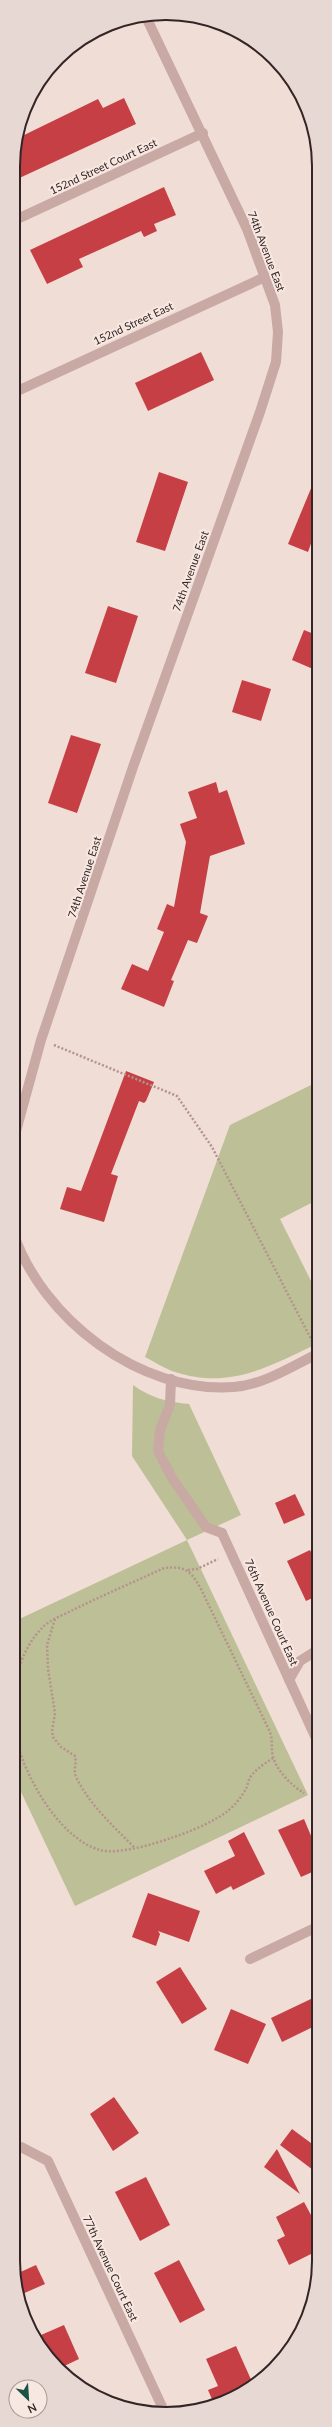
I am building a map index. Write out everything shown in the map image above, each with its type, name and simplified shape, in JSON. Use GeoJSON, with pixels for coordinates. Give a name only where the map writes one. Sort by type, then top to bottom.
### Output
{"type":"FeatureCollection","features":[{"type":"Feature","properties":{"kind":"street","name":"74th Avenue East"},"geometry":{"type":"LineString","coordinates":[[20,1117],[42,1040],[133,767],[260,412],[276,362],[278,332],[274,305],[247,229],[203,133],[148,21]]}},
{"type":"Feature","properties":{"kind":"street","name":"152nd Street Court East"},"geometry":{"type":"LineString","coordinates":[[20,218],[203,133]]}},
{"type":"Feature","properties":{"kind":"street","name":"152nd Street East"},"geometry":{"type":"LineString","coordinates":[[20,390],[265,277]]}},
{"type":"Feature","properties":{"kind":"street"},"geometry":{"type":"LineString","coordinates":[[20,1248],[32,1276],[54,1304],[73,1323],[109,1351],[147,1371],[171,1379],[208,1387],[235,1387],[252,1384],[312,1357]]}},
{"type":"Feature","properties":{"kind":"street","name":"76th Avenue Court East"},"geometry":{"type":"LineString","coordinates":[[171,1379],[170,1405],[160,1430],[158,1451],[166,1468],[206,1527],[222,1533],[312,1729]]}},
{"type":"Feature","properties":{"kind":"street"},"geometry":{"type":"LineString","coordinates":[[290,1680],[300,1661],[312,1653]]}},
{"type":"Feature","properties":{"kind":"street"},"geometry":{"type":"LineString","coordinates":[[250,1959],[312,1929]]}},
{"type":"Feature","properties":{"kind":"street","name":"77th Avenue Court East"},"geometry":{"type":"LineString","coordinates":[[21,2147],[48,2161],[163,2407]]}},
{"type":"Feature","properties":{"kind":"path"},"geometry":{"type":"LineString","coordinates":[[42,1040],[177,1096],[212,1147],[312,1340]]}},
{"type":"Feature","properties":{"kind":"path"},"geometry":{"type":"LineString","coordinates":[[20,1664],[35,1636],[43,1627],[56,1619],[97,1598],[164,1568],[179,1567],[187,1570],[198,1569],[231,1552]]}},
{"type":"Feature","properties":{"kind":"path"},"geometry":{"type":"LineString","coordinates":[[187,1570],[200,1589],[270,1732],[273,1742],[273,1758],[290,1782],[304,1793]]}},
{"type":"Feature","properties":{"kind":"path"},"geometry":{"type":"LineString","coordinates":[[56,1619],[47,1645],[48,1668],[55,1713],[54,1737],[61,1747],[75,1756],[75,1776],[87,1794],[114,1828],[134,1847]]}},
{"type":"Feature","properties":{"kind":"path"},"geometry":{"type":"LineString","coordinates":[[20,1747],[36,1787],[50,1812],[61,1825],[78,1839],[100,1850],[113,1851],[171,1838],[228,1811],[246,1789],[250,1776],[273,1758]]}},
{"type":"Feature","properties":{"kind":"green space"},"geometry":{"type":"Polygon","coordinates":[[[312,1084],[312,1203],[280,1219],[312,1283],[312,1346],[283,1360],[249,1373],[232,1377],[195,1377],[175,1372],[145,1357],[230,1125],[312,1084]]]}},
{"type":"Feature","properties":{"kind":"green space"},"geometry":{"type":"Polygon","coordinates":[[[133,1385],[160,1399],[189,1404],[241,1515],[187,1540],[132,1456],[133,1385]]]}},
{"type":"Feature","properties":{"kind":"green space"},"geometry":{"type":"Polygon","coordinates":[[[187,1540],[308,1795],[75,1906],[20,1790],[20,1619],[187,1540]]]}},
{"type":"Feature","properties":{"kind":"building"},"geometry":{"type":"Polygon","coordinates":[[[124,98],[136,124],[20,178],[20,156],[24,135],[98,99],[103,108],[124,98]]]}},
{"type":"Feature","properties":{"kind":"building"},"geometry":{"type":"Polygon","coordinates":[[[164,187],[176,215],[154,224],[157,231],[144,237],[141,231],[79,259],[83,267],[47,284],[30,250],[164,187]]]}},
{"type":"Feature","properties":{"kind":"building"},"geometry":{"type":"Polygon","coordinates":[[[201,352],[214,380],[148,411],[135,383],[201,352]]]}},
{"type":"Feature","properties":{"kind":"building"},"geometry":{"type":"Polygon","coordinates":[[[159,472],[188,482],[165,551],[136,542],[159,472]]]}},
{"type":"Feature","properties":{"kind":"building"},"geometry":{"type":"Polygon","coordinates":[[[312,486],[312,541],[308,552],[288,544],[312,486]]]}},
{"type":"Feature","properties":{"kind":"building"},"geometry":{"type":"Polygon","coordinates":[[[108,606],[138,616],[116,683],[85,673],[108,606]]]}},
{"type":"Feature","properties":{"kind":"building"},"geometry":{"type":"Polygon","coordinates":[[[304,630],[312,633],[312,669],[292,660],[304,630]]]}},
{"type":"Feature","properties":{"kind":"building"},"geometry":{"type":"Polygon","coordinates":[[[242,680],[271,689],[261,721],[232,712],[242,680]]]}},
{"type":"Feature","properties":{"kind":"building"},"geometry":{"type":"Polygon","coordinates":[[[71,735],[101,744],[77,813],[48,803],[71,735]]]}},
{"type":"Feature","properties":{"kind":"building"},"geometry":{"type":"Polygon","coordinates":[[[216,782],[219,793],[227,790],[245,844],[210,856],[200,913],[208,916],[197,943],[188,940],[171,980],[174,981],[164,1007],[121,989],[132,964],[148,971],[164,932],[157,929],[167,904],[174,907],[186,842],[180,824],[197,818],[188,792],[216,782]]]}},
{"type":"Feature","properties":{"kind":"building"},"geometry":{"type":"Polygon","coordinates":[[[126,1071],[154,1082],[146,1101],[144,1103],[139,1101],[111,1174],[118,1176],[104,1222],[60,1209],[67,1187],[81,1191],[126,1071]]]}},
{"type":"Feature","properties":{"kind":"building"},"geometry":{"type":"Polygon","coordinates":[[[295,1494],[305,1515],[284,1524],[275,1503],[295,1494]]]}},
{"type":"Feature","properties":{"kind":"building"},"geometry":{"type":"Polygon","coordinates":[[[310,1550],[312,1554],[312,1598],[306,1601],[287,1561],[310,1550]]]}},
{"type":"Feature","properties":{"kind":"building"},"geometry":{"type":"Polygon","coordinates":[[[304,1819],[312,1838],[312,1872],[301,1877],[278,1830],[304,1819]]]}},
{"type":"Feature","properties":{"kind":"building"},"geometry":{"type":"Polygon","coordinates":[[[244,1832],[265,1874],[233,1890],[231,1886],[216,1894],[204,1871],[235,1856],[228,1841],[244,1832]]]}},
{"type":"Feature","properties":{"kind":"building"},"geometry":{"type":"Polygon","coordinates":[[[148,1893],[200,1911],[189,1942],[158,1931],[160,1934],[156,1946],[132,1937],[148,1893]]]}},
{"type":"Feature","properties":{"kind":"building"},"geometry":{"type":"Polygon","coordinates":[[[180,1967],[207,2009],[182,2024],[156,1982],[180,1967]]]}},
{"type":"Feature","properties":{"kind":"building"},"geometry":{"type":"Polygon","coordinates":[[[312,1998],[312,2027],[282,2042],[271,2018],[312,1998]]]}},
{"type":"Feature","properties":{"kind":"building"},"geometry":{"type":"Polygon","coordinates":[[[231,2009],[266,2024],[248,2064],[214,2050],[231,2009]]]}},
{"type":"Feature","properties":{"kind":"building"},"geometry":{"type":"Polygon","coordinates":[[[114,2097],[139,2133],[113,2151],[90,2114],[114,2097]]]}},
{"type":"Feature","properties":{"kind":"building"},"geometry":{"type":"Polygon","coordinates":[[[292,2129],[312,2144],[312,2169],[280,2145],[292,2129]]]}},
{"type":"Feature","properties":{"kind":"building"},"geometry":{"type":"Polygon","coordinates":[[[277,2149],[300,2194],[264,2167],[277,2149]]]}},
{"type":"Feature","properties":{"kind":"building"},"geometry":{"type":"Polygon","coordinates":[[[146,2177],[170,2225],[140,2241],[115,2192],[146,2177]]]}},
{"type":"Feature","properties":{"kind":"building"},"geometry":{"type":"Polygon","coordinates":[[[304,2202],[312,2217],[312,2254],[289,2265],[277,2240],[285,2236],[276,2217],[304,2202]]]}},
{"type":"Feature","properties":{"kind":"building"},"geometry":{"type":"Polygon","coordinates":[[[179,2260],[205,2310],[180,2323],[154,2273],[179,2260]]]}},
{"type":"Feature","properties":{"kind":"building"},"geometry":{"type":"Polygon","coordinates":[[[36,2265],[45,2284],[24,2293],[20,2272],[36,2265]]]}},
{"type":"Feature","properties":{"kind":"building"},"geometry":{"type":"Polygon","coordinates":[[[64,2325],[79,2359],[65,2366],[50,2350],[41,2335],[64,2325]]]}},
{"type":"Feature","properties":{"kind":"building"},"geometry":{"type":"Polygon","coordinates":[[[236,2346],[251,2380],[231,2392],[212,2399],[208,2390],[218,2386],[206,2359],[236,2346]]]}}]}
